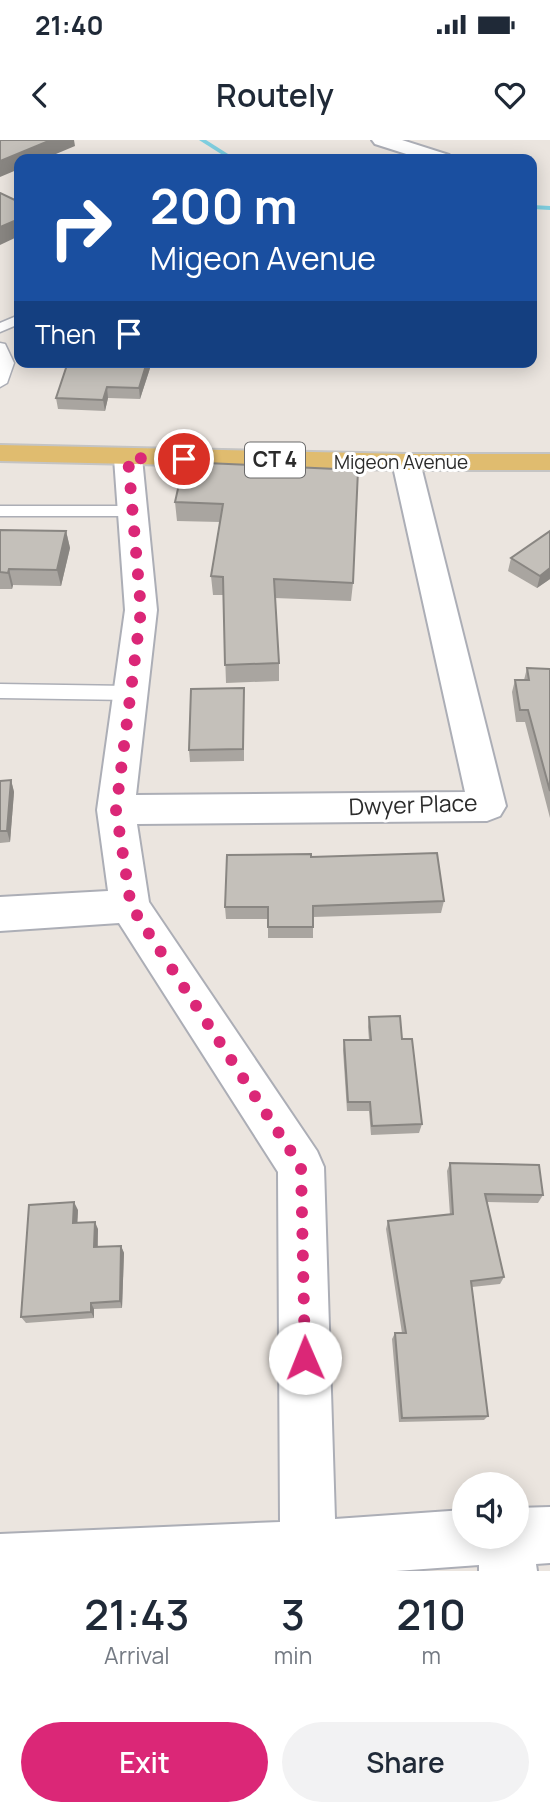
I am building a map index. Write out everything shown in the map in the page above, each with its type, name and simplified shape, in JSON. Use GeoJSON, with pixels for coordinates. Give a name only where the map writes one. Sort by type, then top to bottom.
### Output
{"type":"FeatureCollection","features":[{"type":"Feature","properties":{"kind":"main road","name":"Migeon Avenue"},"geometry":{"type":"LineString","coordinates":[[0,453],[406,463],[550,461]]}},
{"type":"Feature","properties":{"kind":"street"},"geometry":{"type":"LineString","coordinates":[[382,140],[426,154]]}},
{"type":"Feature","properties":{"kind":"street"},"geometry":{"type":"LineString","coordinates":[[128,458],[141,610],[116,810],[131,906],[301,1167],[309,1549]]}},
{"type":"Feature","properties":{"kind":"street","name":"Dwyer Place"},"geometry":{"type":"LineString","coordinates":[[116,810],[487,806],[406,463]]}},
{"type":"Feature","properties":{"kind":"street"},"geometry":{"type":"LineString","coordinates":[[0,914],[131,906]]}},
{"type":"Feature","properties":{"kind":"street"},"geometry":{"type":"LineString","coordinates":[[529,1536],[550,1535]]}},
{"type":"Feature","properties":{"kind":"street"},"geometry":{"type":"LineString","coordinates":[[0,1562],[309,1549],[452,1539]]}},
{"type":"Feature","properties":{"kind":"street"},"geometry":{"type":"LineString","coordinates":[[505,1549],[508,1571]]}},
{"type":"Feature","properties":{"kind":"lane"},"geometry":{"type":"LineString","coordinates":[[0,347],[7,363],[0,383]]}},
{"type":"Feature","properties":{"kind":"lane"},"geometry":{"type":"LineString","coordinates":[[0,511],[133,511]]}},
{"type":"Feature","properties":{"kind":"lane"},"geometry":{"type":"LineString","coordinates":[[0,691],[130,693]]}},
{"type":"Feature","properties":{"kind":"building"},"geometry":{"type":"Polygon","coordinates":[[[0,140],[51,140],[14,154],[0,161],[0,140]]]}},
{"type":"Feature","properties":{"kind":"building"},"geometry":{"type":"Polygon","coordinates":[[[0,193],[14,200],[14,221],[0,227],[0,193]]]}},
{"type":"Feature","properties":{"kind":"building"},"geometry":{"type":"Polygon","coordinates":[[[66,368],[145,368],[139,388],[107,387],[103,400],[56,398],[66,368]]]}},
{"type":"Feature","properties":{"kind":"building"},"geometry":{"type":"Polygon","coordinates":[[[184,462],[358,470],[353,583],[274,579],[279,663],[225,665],[223,577],[211,576],[223,504],[175,502],[184,462]]]}},
{"type":"Feature","properties":{"kind":"building"},"geometry":{"type":"Polygon","coordinates":[[[0,530],[66,531],[57,570],[9,569],[8,573],[0,572],[0,530]]]}},
{"type":"Feature","properties":{"kind":"building"},"geometry":{"type":"Polygon","coordinates":[[[550,531],[550,568],[540,576],[511,558],[550,531]]]}},
{"type":"Feature","properties":{"kind":"building"},"geometry":{"type":"Polygon","coordinates":[[[527,668],[550,669],[550,791],[528,710],[520,710],[515,680],[529,680],[527,668]]]}},
{"type":"Feature","properties":{"kind":"building"},"geometry":{"type":"Polygon","coordinates":[[[244,688],[243,749],[189,750],[191,689],[244,688]]]}},
{"type":"Feature","properties":{"kind":"building"},"geometry":{"type":"Polygon","coordinates":[[[11,780],[7,831],[0,831],[0,781],[11,780]]]}},
{"type":"Feature","properties":{"kind":"building"},"geometry":{"type":"Polygon","coordinates":[[[437,853],[444,901],[313,906],[313,927],[268,927],[268,907],[225,907],[227,855],[311,854],[311,857],[437,853]]]}},
{"type":"Feature","properties":{"kind":"building"},"geometry":{"type":"Polygon","coordinates":[[[400,1016],[402,1039],[412,1039],[422,1124],[372,1126],[370,1102],[348,1102],[344,1040],[371,1040],[369,1017],[400,1016]]]}},
{"type":"Feature","properties":{"kind":"building"},"geometry":{"type":"Polygon","coordinates":[[[450,1163],[539,1165],[543,1195],[485,1194],[504,1277],[471,1281],[488,1416],[402,1418],[395,1333],[406,1333],[388,1221],[453,1214],[450,1163]]]}},
{"type":"Feature","properties":{"kind":"building"},"geometry":{"type":"Polygon","coordinates":[[[74,1202],[73,1223],[95,1222],[94,1247],[121,1246],[120,1301],[91,1303],[91,1312],[21,1317],[29,1205],[74,1202]]]}},
{"type":"Feature","properties":{"kind":"waterway"},"geometry":{"type":"LineString","coordinates":[[202,140],[225,154]]}},
{"type":"Feature","properties":{"kind":"waterway"},"geometry":{"type":"LineString","coordinates":[[537,207],[550,208]]}},
{"type":"Feature","properties":{"kind":"route"},"geometry":{"type":"LineString","coordinates":[[184,459],[128,458],[141,610],[116,810],[131,906],[220,1038],[301,1167],[305,1358]]}}]}
